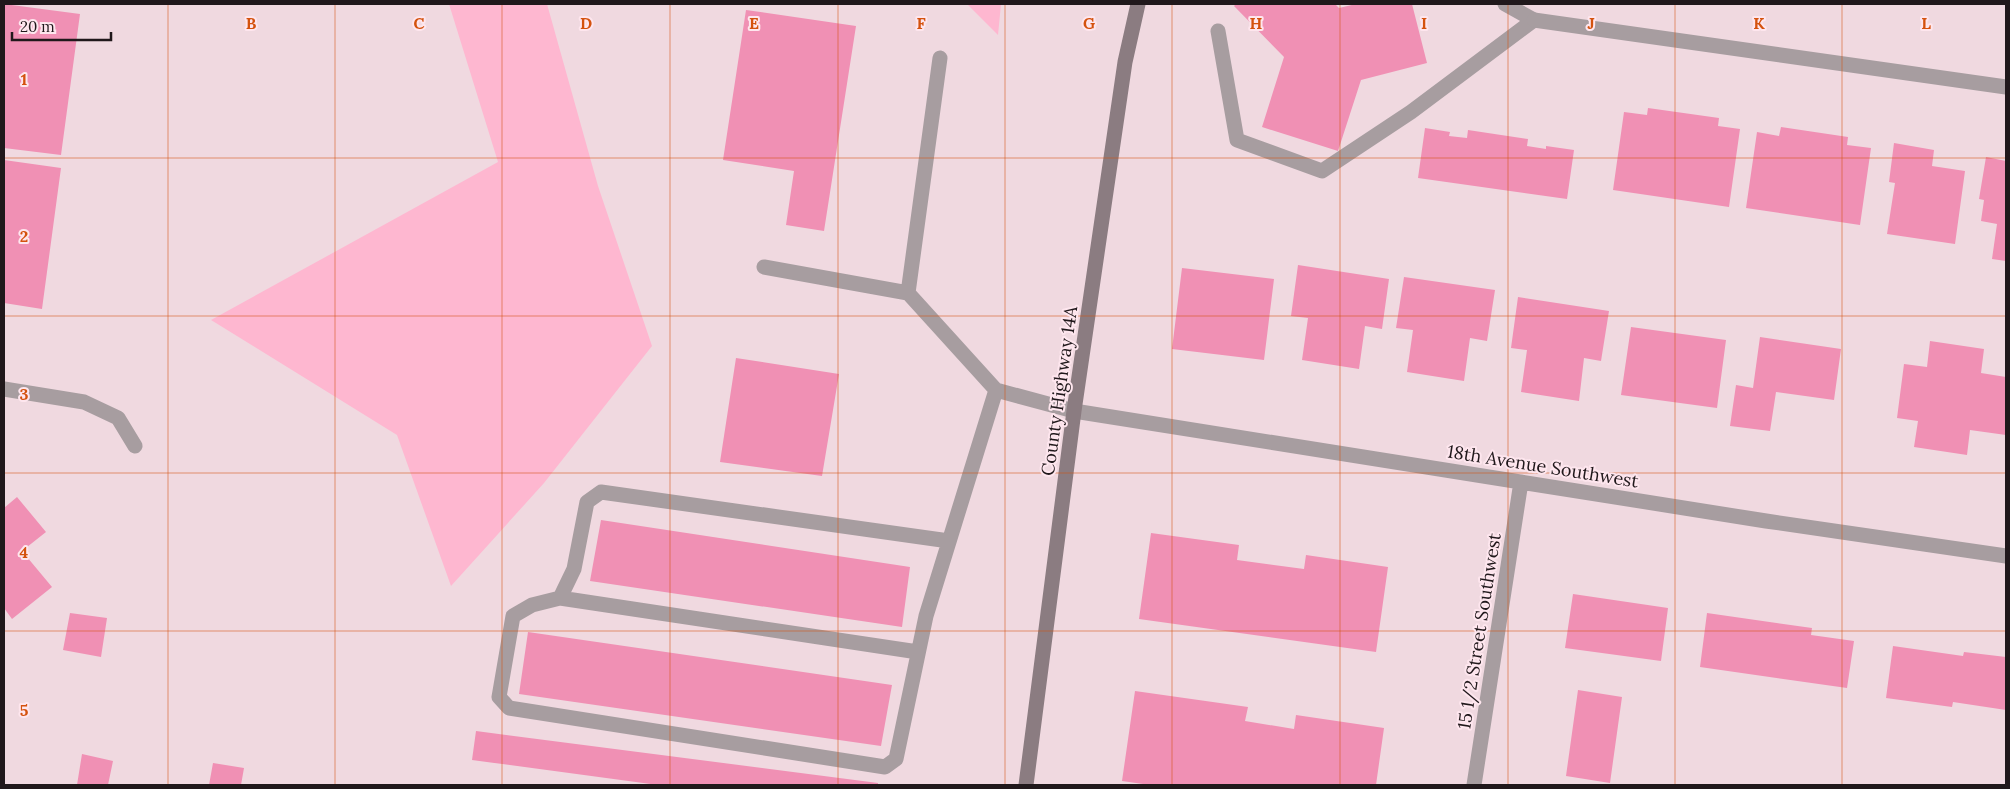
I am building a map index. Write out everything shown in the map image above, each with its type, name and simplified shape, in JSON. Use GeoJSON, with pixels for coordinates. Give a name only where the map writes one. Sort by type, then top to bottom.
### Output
{"type":"FeatureCollection","features":[{"type":"Feature","properties":{"kind":"main road","name":"County Highway 14A"},"geometry":{"type":"LineString","coordinates":[[1026,785],[1074,411],[1126,62],[1138,4]]}},
{"type":"Feature","properties":{"kind":"street"},"geometry":{"type":"LineString","coordinates":[[1505,4],[1534,20],[2006,88]]}},
{"type":"Feature","properties":{"kind":"street"},"geometry":{"type":"LineString","coordinates":[[1218,31],[1238,140],[1322,171],[1411,112],[1534,20]]}},
{"type":"Feature","properties":{"kind":"street"},"geometry":{"type":"LineString","coordinates":[[908,293],[940,58]]}},
{"type":"Feature","properties":{"kind":"street"},"geometry":{"type":"LineString","coordinates":[[764,267],[908,293],[996,390],[926,616],[896,759],[884,767],[509,708],[499,697],[514,616],[532,605],[560,598],[918,652]]}},
{"type":"Feature","properties":{"kind":"street"},"geometry":{"type":"LineString","coordinates":[[4,389],[84,402],[118,418],[136,446]]}},
{"type":"Feature","properties":{"kind":"street","name":"18th Avenue Southwest"},"geometry":{"type":"LineString","coordinates":[[996,390],[1074,411],[1756,519],[2006,556]]}},
{"type":"Feature","properties":{"kind":"street","name":"15 1/2 Street Southwest"},"geometry":{"type":"LineString","coordinates":[[1474,785],[1521,482]]}},
{"type":"Feature","properties":{"kind":"street"},"geometry":{"type":"LineString","coordinates":[[560,598],[574,569],[587,502],[601,492],[949,541]]}},
{"type":"Feature","properties":{"kind":"shaded area"},"geometry":{"type":"Polygon","coordinates":[[[449,4],[547,4],[598,186],[652,346],[544,483],[451,586],[397,435],[211,320],[498,162],[449,4]]]}},
{"type":"Feature","properties":{"kind":"shaded area"},"geometry":{"type":"Polygon","coordinates":[[[967,4],[1001,4],[998,35],[967,4]]]}},
{"type":"Feature","properties":{"kind":"building"},"geometry":{"type":"Polygon","coordinates":[[[4,4],[80,14],[61,155],[4,148],[4,4]]]}},
{"type":"Feature","properties":{"kind":"building"},"geometry":{"type":"Polygon","coordinates":[[[1236,4],[1335,4],[1339,8],[1356,4],[1412,4],[1427,63],[1361,80],[1338,151],[1262,127],[1284,57],[1234,6],[1236,4]]]}},
{"type":"Feature","properties":{"kind":"building"},"geometry":{"type":"Polygon","coordinates":[[[746,10],[856,26],[824,231],[786,225],[794,171],[723,160],[746,10]]]}},
{"type":"Feature","properties":{"kind":"building"},"geometry":{"type":"Polygon","coordinates":[[[1648,108],[1719,118],[1718,126],[1740,129],[1729,207],[1613,190],[1624,112],[1647,115],[1648,108]]]}},
{"type":"Feature","properties":{"kind":"building"},"geometry":{"type":"Polygon","coordinates":[[[1781,127],[1848,137],[1847,145],[1871,148],[1860,225],[1746,208],[1757,132],[1779,136],[1781,127]]]}},
{"type":"Feature","properties":{"kind":"building"},"geometry":{"type":"Polygon","coordinates":[[[1425,128],[1450,132],[1449,136],[1467,138],[1468,130],[1528,139],[1527,146],[1546,149],[1546,146],[1574,150],[1567,199],[1418,178],[1425,128]]]}},
{"type":"Feature","properties":{"kind":"building"},"geometry":{"type":"Polygon","coordinates":[[[1894,143],[1934,150],[1932,166],[1965,171],[1955,244],[1887,234],[1895,183],[1889,182],[1894,143]]]}},
{"type":"Feature","properties":{"kind":"building"},"geometry":{"type":"Polygon","coordinates":[[[1986,157],[2006,161],[2006,261],[1992,259],[1997,224],[1981,221],[1984,200],[1979,199],[1986,157]]]}},
{"type":"Feature","properties":{"kind":"building"},"geometry":{"type":"Polygon","coordinates":[[[4,160],[61,168],[42,309],[4,303],[4,160]]]}},
{"type":"Feature","properties":{"kind":"building"},"geometry":{"type":"Polygon","coordinates":[[[1298,265],[1389,279],[1382,329],[1365,326],[1359,369],[1302,360],[1308,318],[1291,316],[1298,265]]]}},
{"type":"Feature","properties":{"kind":"building"},"geometry":{"type":"Polygon","coordinates":[[[1182,268],[1274,279],[1264,360],[1172,349],[1182,268]]]}},
{"type":"Feature","properties":{"kind":"building"},"geometry":{"type":"Polygon","coordinates":[[[1404,277],[1495,290],[1487,341],[1470,338],[1464,381],[1407,372],[1413,330],[1396,328],[1404,277]]]}},
{"type":"Feature","properties":{"kind":"building"},"geometry":{"type":"Polygon","coordinates":[[[1518,297],[1609,311],[1601,361],[1584,358],[1579,401],[1521,392],[1527,350],[1511,348],[1518,297]]]}},
{"type":"Feature","properties":{"kind":"building"},"geometry":{"type":"Polygon","coordinates":[[[1631,327],[1726,340],[1717,408],[1621,395],[1631,327]]]}},
{"type":"Feature","properties":{"kind":"building"},"geometry":{"type":"Polygon","coordinates":[[[1760,337],[1841,349],[1834,400],[1776,392],[1770,431],[1730,426],[1736,385],[1753,388],[1760,337]]]}},
{"type":"Feature","properties":{"kind":"building"},"geometry":{"type":"Polygon","coordinates":[[[1930,341],[1984,349],[1981,373],[2006,377],[2006,435],[1970,430],[1967,455],[1914,447],[1918,421],[1897,418],[1904,364],[1927,367],[1930,341]]]}},
{"type":"Feature","properties":{"kind":"building"},"geometry":{"type":"Polygon","coordinates":[[[736,358],[839,374],[822,476],[720,462],[736,358]]]}},
{"type":"Feature","properties":{"kind":"building"},"geometry":{"type":"Polygon","coordinates":[[[17,497],[46,532],[22,551],[52,587],[12,619],[4,608],[4,508],[17,497]]]}},
{"type":"Feature","properties":{"kind":"building"},"geometry":{"type":"Polygon","coordinates":[[[601,520],[910,567],[902,627],[590,581],[601,520]]]}},
{"type":"Feature","properties":{"kind":"building"},"geometry":{"type":"Polygon","coordinates":[[[1151,533],[1239,545],[1237,560],[1304,569],[1306,555],[1388,567],[1376,652],[1139,619],[1151,533]]]}},
{"type":"Feature","properties":{"kind":"building"},"geometry":{"type":"Polygon","coordinates":[[[1573,594],[1668,608],[1661,661],[1565,648],[1573,594]]]}},
{"type":"Feature","properties":{"kind":"building"},"geometry":{"type":"Polygon","coordinates":[[[70,613],[107,618],[101,657],[63,650],[70,613]]]}},
{"type":"Feature","properties":{"kind":"building"},"geometry":{"type":"Polygon","coordinates":[[[1707,613],[1812,628],[1811,635],[1854,641],[1847,688],[1700,667],[1707,613]]]}},
{"type":"Feature","properties":{"kind":"building"},"geometry":{"type":"Polygon","coordinates":[[[528,632],[892,685],[881,746],[519,694],[528,632]]]}},
{"type":"Feature","properties":{"kind":"building"},"geometry":{"type":"Polygon","coordinates":[[[1893,646],[1963,656],[1964,652],[2006,657],[2006,710],[1953,702],[1952,707],[1886,698],[1893,646]]]}},
{"type":"Feature","properties":{"kind":"building"},"geometry":{"type":"Polygon","coordinates":[[[1578,690],[1622,697],[1610,783],[1566,776],[1578,690]]]}},
{"type":"Feature","properties":{"kind":"building"},"geometry":{"type":"Polygon","coordinates":[[[1135,691],[1248,707],[1245,721],[1294,729],[1296,715],[1384,728],[1376,785],[1150,785],[1122,781],[1135,691]]]}},
{"type":"Feature","properties":{"kind":"building"},"geometry":{"type":"Polygon","coordinates":[[[476,731],[878,783],[878,785],[658,785],[472,760],[476,731]]]}},
{"type":"Feature","properties":{"kind":"building"},"geometry":{"type":"Polygon","coordinates":[[[82,754],[113,761],[108,785],[77,785],[82,754]]]}},
{"type":"Feature","properties":{"kind":"building"},"geometry":{"type":"Polygon","coordinates":[[[213,763],[244,768],[241,785],[209,785],[213,763]]]}}]}
